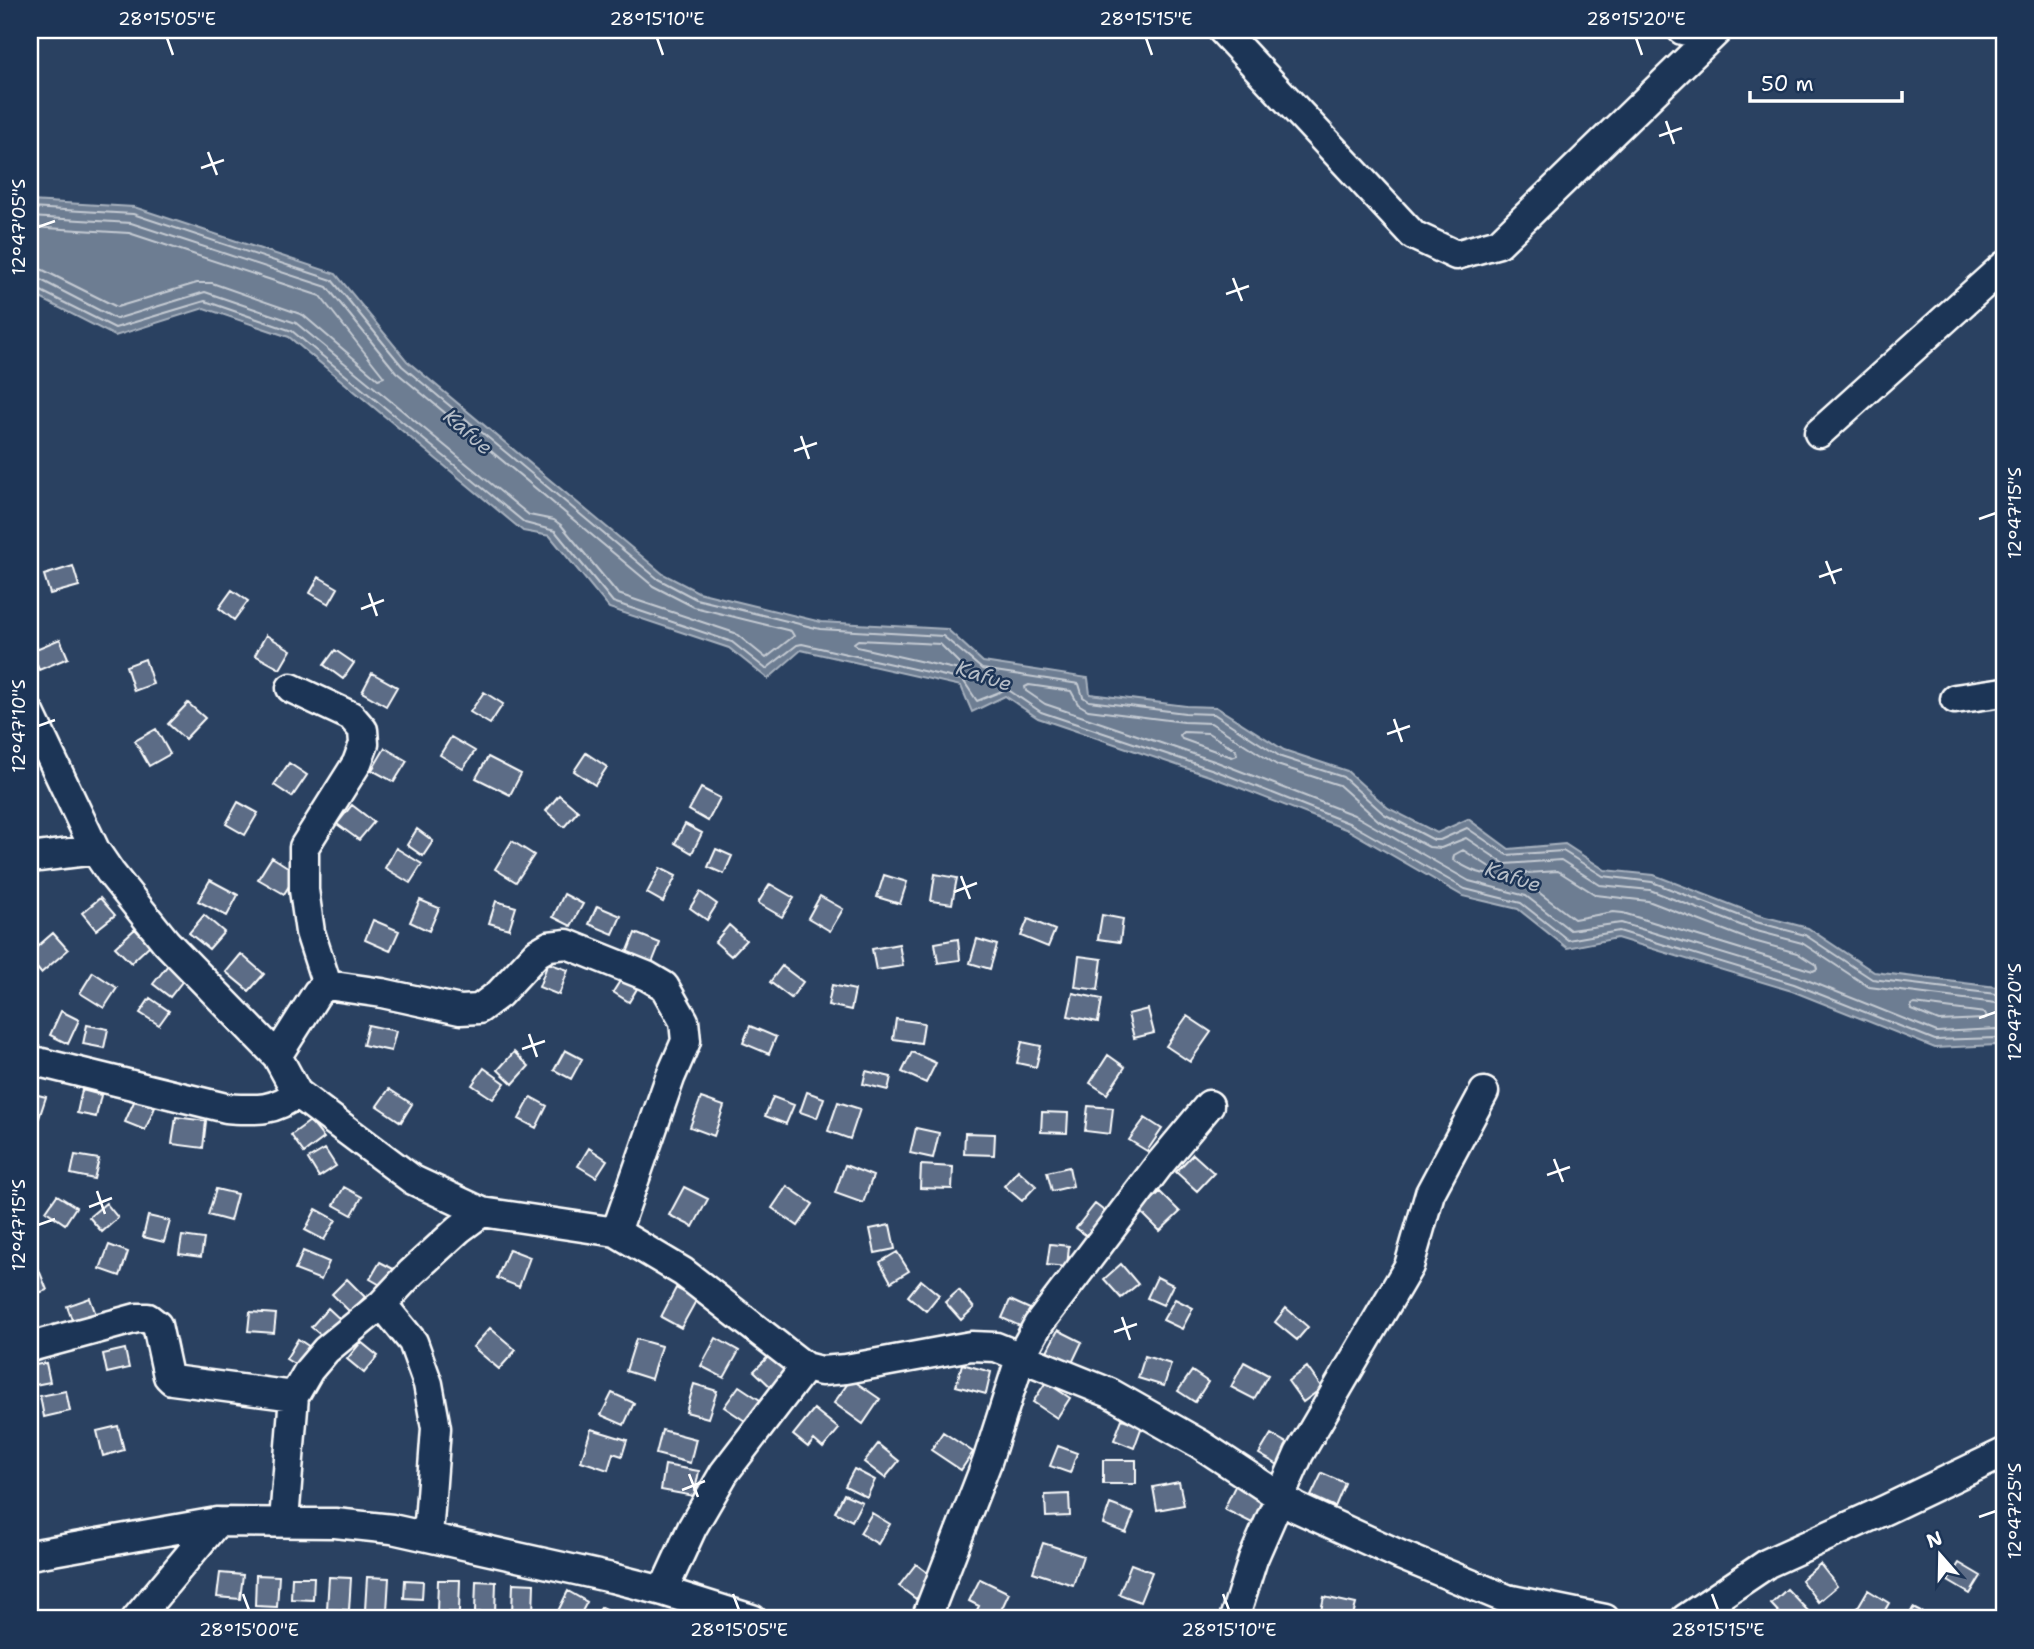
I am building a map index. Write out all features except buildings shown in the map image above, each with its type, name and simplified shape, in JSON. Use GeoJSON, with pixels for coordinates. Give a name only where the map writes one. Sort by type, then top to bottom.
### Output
{"type":"FeatureCollection","features":[{"type":"Feature","properties":{"kind":"street"},"geometry":{"type":"LineString","coordinates":[[1222,30],[1413,234],[1456,255],[1499,243],[1618,130],[1714,33]]}},
{"type":"Feature","properties":{"kind":"street"},"geometry":{"type":"LineString","coordinates":[[1682,30],[1714,33]]}},
{"type":"Feature","properties":{"kind":"street"},"geometry":{"type":"LineString","coordinates":[[1819,433],[2004,266]]}},
{"type":"Feature","properties":{"kind":"street"},"geometry":{"type":"LineString","coordinates":[[291,688],[351,716],[363,730],[364,744],[357,763],[304,847],[304,890],[310,932],[327,985]]}},
{"type":"Feature","properties":{"kind":"street"},"geometry":{"type":"LineString","coordinates":[[1955,699],[2004,692]]}},
{"type":"Feature","properties":{"kind":"street"},"geometry":{"type":"LineString","coordinates":[[30,713],[95,850],[166,942],[277,1056],[298,1093],[413,1180],[482,1212],[615,1232],[683,1272],[805,1367],[821,1371],[846,1369],[971,1346],[996,1347],[1021,1356],[1110,1393],[1200,1444],[1297,1508],[1388,1549],[1507,1599],[1605,1619]]}},
{"type":"Feature","properties":{"kind":"street"},"geometry":{"type":"LineString","coordinates":[[30,858],[95,850]]}},
{"type":"Feature","properties":{"kind":"street"},"geometry":{"type":"LineString","coordinates":[[327,985],[382,993],[460,1010],[480,1009],[499,994],[537,953],[558,943],[567,944],[648,976],[664,985],[684,1021],[686,1041],[670,1078],[615,1232]]}},
{"type":"Feature","properties":{"kind":"street"},"geometry":{"type":"LineString","coordinates":[[277,1056],[310,1003],[327,985]]}},
{"type":"Feature","properties":{"kind":"street"},"geometry":{"type":"LineString","coordinates":[[30,1060],[226,1108],[273,1108],[298,1093]]}},
{"type":"Feature","properties":{"kind":"street"},"geometry":{"type":"LineString","coordinates":[[1234,1619],[1252,1559],[1279,1496],[1299,1454],[1409,1266],[1430,1193],[1484,1093]]}},
{"type":"Feature","properties":{"kind":"street"},"geometry":{"type":"LineString","coordinates":[[926,1619],[987,1462],[1021,1356],[1038,1325],[1159,1165],[1209,1105]]}},
{"type":"Feature","properties":{"kind":"street"},"geometry":{"type":"LineString","coordinates":[[284,1521],[294,1396],[309,1370],[326,1350],[382,1304],[421,1264],[482,1212]]}},
{"type":"Feature","properties":{"kind":"street"},"geometry":{"type":"LineString","coordinates":[[382,1304],[413,1342],[428,1384],[436,1429],[428,1536]]}},
{"type":"Feature","properties":{"kind":"street"},"geometry":{"type":"LineString","coordinates":[[30,1347],[137,1318],[148,1318],[157,1325],[172,1380],[294,1396]]}},
{"type":"Feature","properties":{"kind":"street"},"geometry":{"type":"LineString","coordinates":[[663,1591],[692,1528],[724,1474],[805,1367]]}},
{"type":"Feature","properties":{"kind":"street"},"geometry":{"type":"LineString","coordinates":[[1685,1619],[1768,1563],[1924,1492],[2004,1452]]}},
{"type":"Feature","properties":{"kind":"street"},"geometry":{"type":"LineString","coordinates":[[30,1555],[217,1522],[335,1523],[428,1536],[663,1591],[752,1619]]}},
{"type":"Feature","properties":{"kind":"street"},"geometry":{"type":"LineString","coordinates":[[136,1619],[217,1522]]}},
{"type":"Feature","properties":{"kind":"water","name":"Kafue"},"geometry":{"type":"Polygon","coordinates":[[[30,201],[134,207],[336,274],[407,361],[663,574],[698,592],[821,622],[947,629],[983,662],[1088,678],[1090,694],[1216,707],[1284,750],[1347,771],[1388,808],[1437,833],[1468,819],[1509,849],[1565,844],[1605,870],[1654,875],[1758,915],[1808,928],[1874,972],[2004,988],[2004,1054],[1997,1045],[1935,1048],[1792,991],[1617,938],[1567,948],[1518,909],[1463,896],[1348,830],[1212,777],[1038,718],[1005,696],[972,712],[961,686],[801,650],[768,679],[729,648],[609,608],[550,536],[523,531],[289,337],[204,308],[115,336],[30,293],[30,201]]]}}]}
